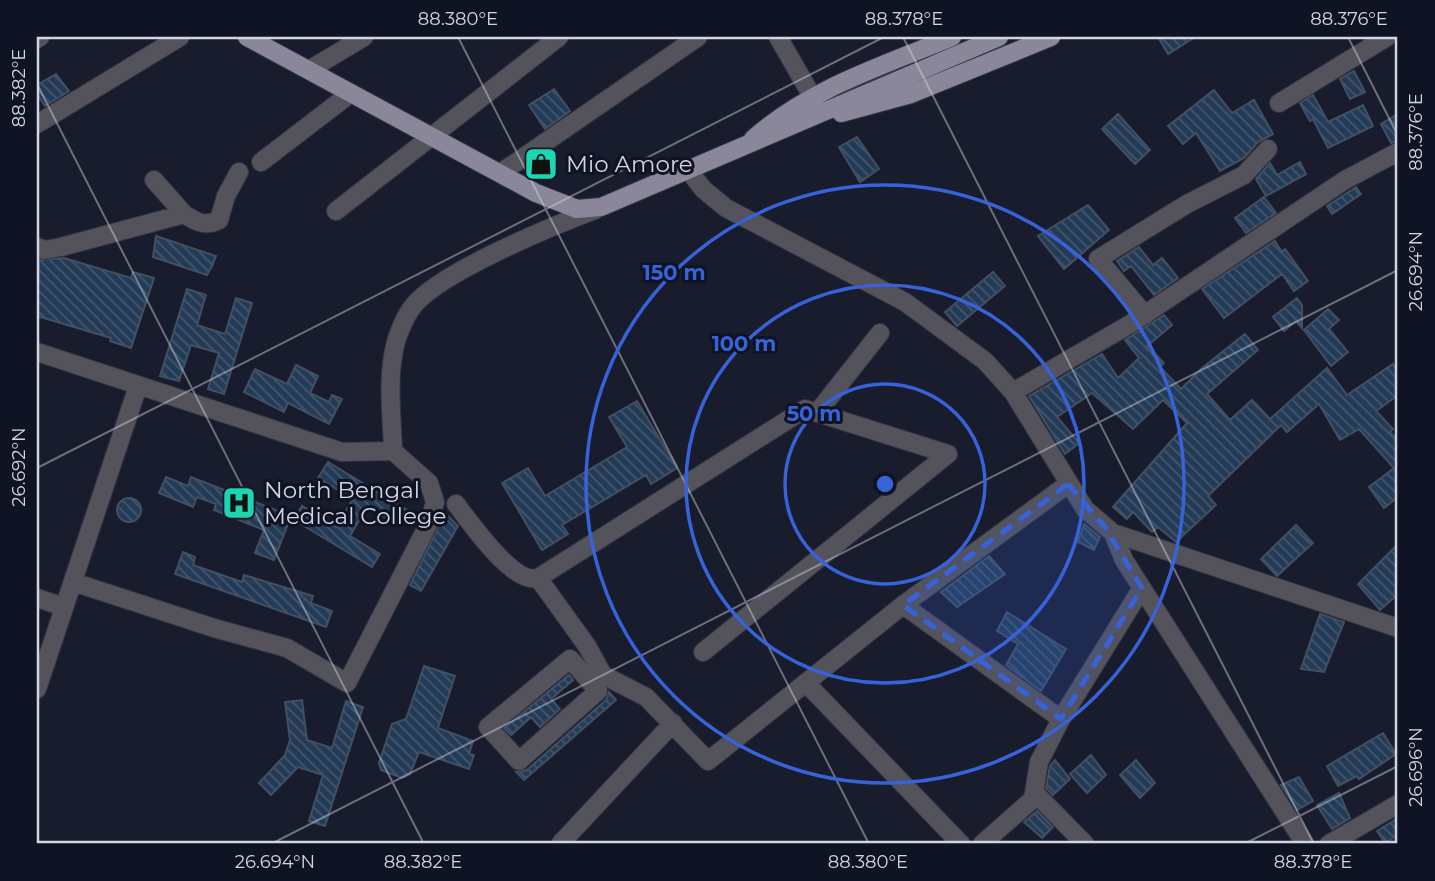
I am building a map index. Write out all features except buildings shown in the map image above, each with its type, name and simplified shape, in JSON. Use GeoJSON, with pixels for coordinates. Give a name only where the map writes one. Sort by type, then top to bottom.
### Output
{"type":"FeatureCollection","features":[{"type":"Feature","properties":{"kind":"main road"},"geometry":{"type":"LineString","coordinates":[[247,37],[559,204],[577,209],[601,207],[690,172],[999,37]]}},
{"type":"Feature","properties":{"kind":"main road"},"geometry":{"type":"LineString","coordinates":[[743,148],[778,116],[811,96],[952,37]]}},
{"type":"Feature","properties":{"kind":"main road"},"geometry":{"type":"LineString","coordinates":[[827,112],[849,113],[911,94],[1051,37]]}},
{"type":"Feature","properties":{"kind":"street"},"geometry":{"type":"LineString","coordinates":[[37,124],[180,37]]}},
{"type":"Feature","properties":{"kind":"street"},"geometry":{"type":"LineString","coordinates":[[309,70],[364,37]]}},
{"type":"Feature","properties":{"kind":"street"},"geometry":{"type":"LineString","coordinates":[[336,211],[559,37]]}},
{"type":"Feature","properties":{"kind":"street"},"geometry":{"type":"LineString","coordinates":[[502,172],[698,37]]}},
{"type":"Feature","properties":{"kind":"street"},"geometry":{"type":"LineString","coordinates":[[779,37],[811,96]]}},
{"type":"Feature","properties":{"kind":"street"},"geometry":{"type":"LineString","coordinates":[[1279,103],[1387,37]]}},
{"type":"Feature","properties":{"kind":"street"},"geometry":{"type":"LineString","coordinates":[[261,162],[351,93]]}},
{"type":"Feature","properties":{"kind":"street"},"geometry":{"type":"LineString","coordinates":[[1144,315],[1098,259],[1187,204],[1244,175],[1268,149]]}},
{"type":"Feature","properties":{"kind":"street"},"geometry":{"type":"LineString","coordinates":[[1013,392],[1144,315],[1345,180],[1398,152]]}},
{"type":"Feature","properties":{"kind":"street"},"geometry":{"type":"LineString","coordinates":[[154,180],[184,214],[197,223],[207,224],[219,219],[226,196],[239,172]]}},
{"type":"Feature","properties":{"kind":"street"},"geometry":{"type":"LineString","coordinates":[[690,172],[703,189],[726,208],[912,306],[985,361],[1013,392],[1085,509],[1113,533],[1398,628]]}},
{"type":"Feature","properties":{"kind":"street"},"geometry":{"type":"LineString","coordinates":[[393,451],[390,371],[398,337],[414,305],[453,275],[560,223],[601,207]]}},
{"type":"Feature","properties":{"kind":"street"},"geometry":{"type":"LineString","coordinates":[[37,247],[45,250],[61,247],[184,214]]}},
{"type":"Feature","properties":{"kind":"street"},"geometry":{"type":"LineString","coordinates":[[817,413],[880,332]]}},
{"type":"Feature","properties":{"kind":"street"},"geometry":{"type":"LineString","coordinates":[[37,352],[342,452],[393,451],[451,500],[504,561],[523,576],[538,578],[805,409],[948,454],[703,652]]}},
{"type":"Feature","properties":{"kind":"street"},"geometry":{"type":"LineString","coordinates":[[37,689],[138,386]]}},
{"type":"Feature","properties":{"kind":"street"},"geometry":{"type":"LineString","coordinates":[[73,582],[202,624],[288,648],[347,683],[430,521],[435,502],[426,477]]}},
{"type":"Feature","properties":{"kind":"street"},"geometry":{"type":"LineString","coordinates":[[538,578],[587,646],[598,680],[598,691],[519,761],[488,727],[570,659],[598,680],[640,692],[708,761],[903,605],[1068,484]]}},
{"type":"Feature","properties":{"kind":"street"},"geometry":{"type":"LineString","coordinates":[[1113,533],[1142,588],[1305,844]]}},
{"type":"Feature","properties":{"kind":"street"},"geometry":{"type":"LineString","coordinates":[[1085,844],[1036,794],[1035,775],[1038,762],[1061,719],[1142,588]]}},
{"type":"Feature","properties":{"kind":"street"},"geometry":{"type":"LineString","coordinates":[[37,598],[64,607]]}},
{"type":"Feature","properties":{"kind":"street"},"geometry":{"type":"LineString","coordinates":[[903,605],[1061,719]]}},
{"type":"Feature","properties":{"kind":"street"},"geometry":{"type":"LineString","coordinates":[[807,684],[961,844]]}},
{"type":"Feature","properties":{"kind":"street"},"geometry":{"type":"LineString","coordinates":[[561,843],[673,723]]}},
{"type":"Feature","properties":{"kind":"street"},"geometry":{"type":"LineString","coordinates":[[982,844],[1036,794]]}},
{"type":"Feature","properties":{"kind":"street"},"geometry":{"type":"LineString","coordinates":[[1329,844],[1398,804]]}},
{"type":"Feature","properties":{"kind":"highlighted area"},"geometry":{"type":"Polygon","coordinates":[[[1068,484],[1105,527],[1142,588],[1061,719],[903,605],[1068,484]]]}},
{"type":"Feature","properties":{"kind":"place","name":"Mio Amore"},"geometry":{"type":"Point","coordinates":[541,164]}},
{"type":"Feature","properties":{"kind":"place","name":"North Bengal Medical College"},"geometry":{"type":"Point","coordinates":[239,503]}}]}
